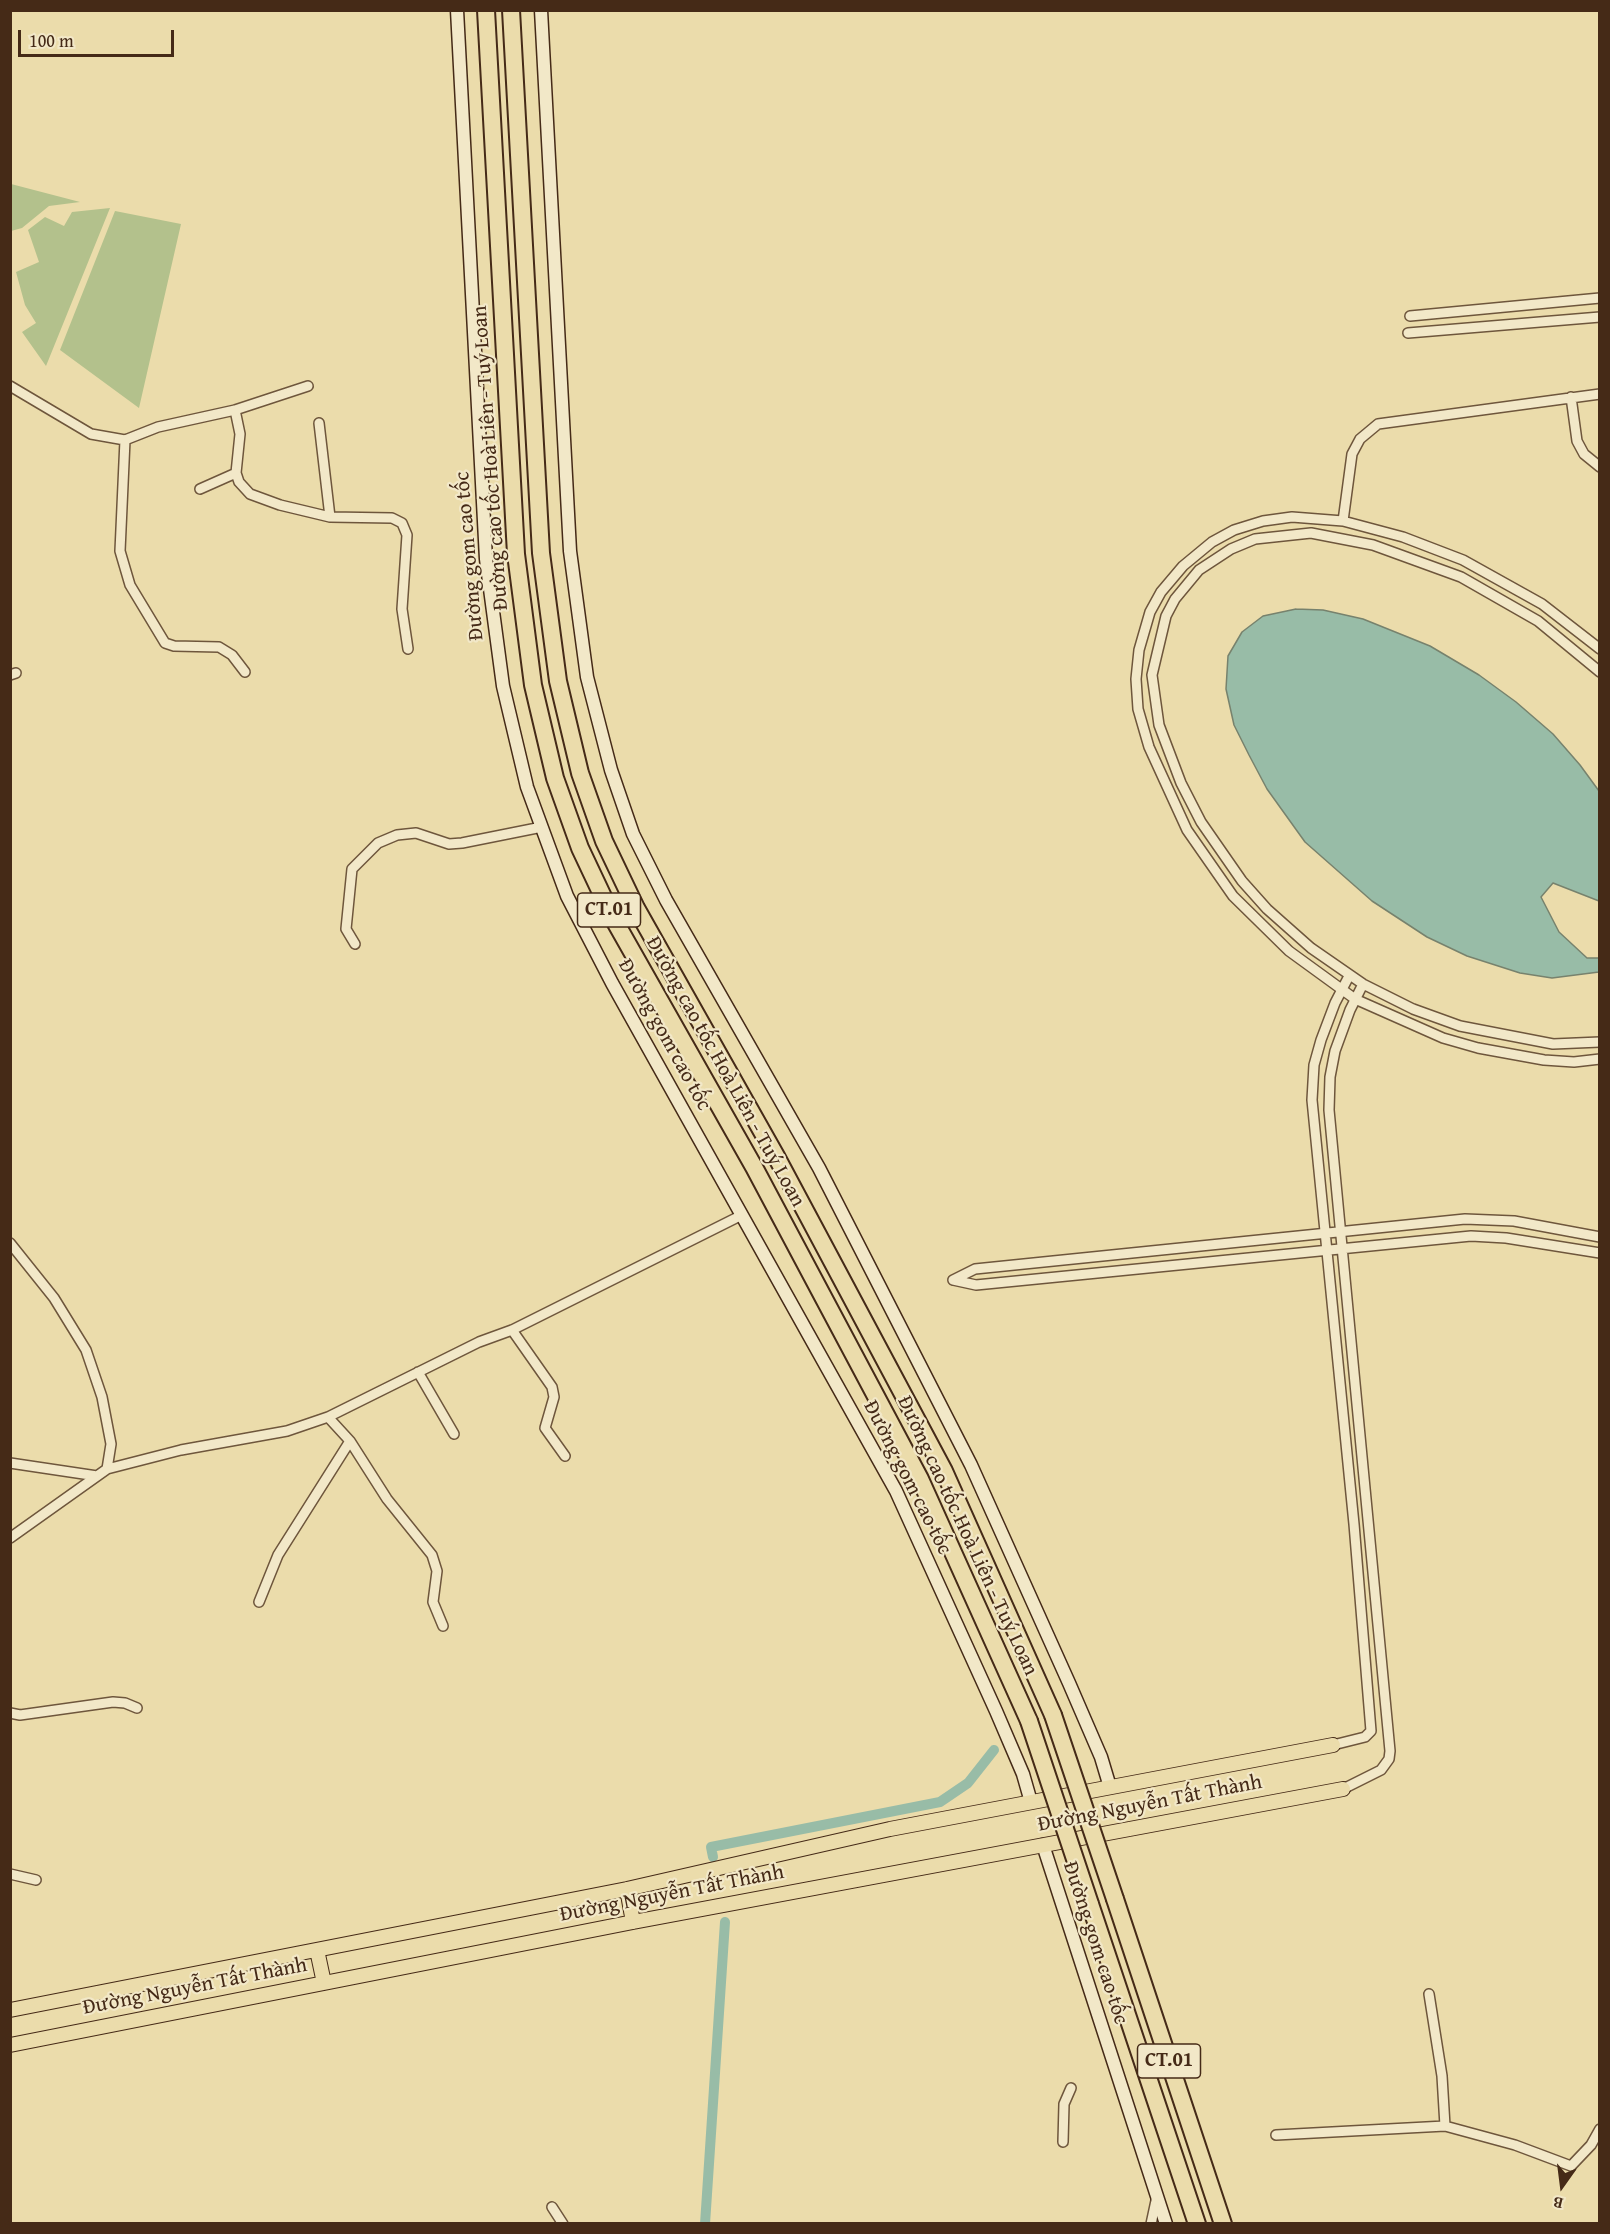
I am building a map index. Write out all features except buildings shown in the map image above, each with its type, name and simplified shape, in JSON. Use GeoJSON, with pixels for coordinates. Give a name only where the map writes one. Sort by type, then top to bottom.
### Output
{"type":"FeatureCollection","features":[{"type":"Feature","properties":{"kind":"highway","name":"Đường cao tốc Hoà Liên - Tuý Loan"},"geometry":{"type":"LineString","coordinates":[[486,10],[516,555],[533,685],[555,778],[580,848],[613,918],[754,1167],[920,1479],[1029,1721],[1197,2223]]}},
{"type":"Feature","properties":{"kind":"highway","name":"Đường cao tốc Hoà Liên - Tuý Loan"},"geometry":{"type":"LineString","coordinates":[[511,10],[541,553],[558,681],[580,773],[604,840],[636,908],[777,1158],[944,1471],[1053,1715],[1223,2223]]}},
{"type":"Feature","properties":{"kind":"main road","name":"Đường gom cao tốc"},"geometry":{"type":"LineString","coordinates":[[457,10],[486,559],[503,686],[527,787],[567,896],[612,983],[896,1491],[996,1711],[1023,1774],[1031,1802]]}},
{"type":"Feature","properties":{"kind":"main road"},"geometry":{"type":"LineString","coordinates":[[541,10],[570,551],[587,677],[611,770],[633,834],[666,900],[819,1168],[971,1465],[1101,1757],[1110,1787]]}},
{"type":"Feature","properties":{"kind":"main road","name":"Đường Nguyễn Tất Thành"},"geometry":{"type":"LineString","coordinates":[[10,2010],[627,1889],[890,1829],[1333,1745]]}},
{"type":"Feature","properties":{"kind":"main road","name":"Đường Nguyễn Tất Thành"},"geometry":{"type":"LineString","coordinates":[[10,2044],[633,1922],[1343,1789]]}},
{"type":"Feature","properties":{"kind":"main road","name":"Đường gom cao tốc"},"geometry":{"type":"LineString","coordinates":[[1043,1845],[1166,2223]]}},
{"type":"Feature","properties":{"kind":"main road"},"geometry":{"type":"LineString","coordinates":[[627,1889],[633,1922]]}},
{"type":"Feature","properties":{"kind":"main road"},"geometry":{"type":"LineString","coordinates":[[317,1950],[324,1983]]}},
{"type":"Feature","properties":{"kind":"street"},"geometry":{"type":"LineString","coordinates":[[1410,316],[1599,298]]}},
{"type":"Feature","properties":{"kind":"street"},"geometry":{"type":"LineString","coordinates":[[1408,333],[1599,317]]}},
{"type":"Feature","properties":{"kind":"street"},"geometry":{"type":"LineString","coordinates":[[10,386],[91,434],[124,440],[158,427],[235,410],[308,386]]}},
{"type":"Feature","properties":{"kind":"street"},"geometry":{"type":"LineString","coordinates":[[1343,521],[1352,454],[1365,433],[1378,424],[1599,394]]}},
{"type":"Feature","properties":{"kind":"street"},"geometry":{"type":"LineString","coordinates":[[1571,397],[1577,441],[1584,454],[1599,467]]}},
{"type":"Feature","properties":{"kind":"street"},"geometry":{"type":"LineString","coordinates":[[235,410],[240,434],[236,472],[239,482],[250,494],[280,505],[330,517],[392,518],[398,520],[405,528],[407,547],[402,600],[408,649]]}},
{"type":"Feature","properties":{"kind":"street"},"geometry":{"type":"LineString","coordinates":[[319,423],[330,517]]}},
{"type":"Feature","properties":{"kind":"street"},"geometry":{"type":"LineString","coordinates":[[124,440],[120,551],[133,591],[165,643],[174,646],[219,647],[232,655],[245,672]]}},
{"type":"Feature","properties":{"kind":"street"},"geometry":{"type":"LineString","coordinates":[[200,489],[236,472]]}},
{"type":"Feature","properties":{"kind":"street"},"geometry":{"type":"LineString","coordinates":[[1599,649],[1542,604],[1472,564],[1403,537],[1343,521],[1292,517],[1249,525],[1212,542],[1183,566],[1161,592],[1150,612],[1139,650],[1136,686],[1138,709],[1149,747],[1187,830],[1221,881],[1256,921],[1289,951],[1355,999],[1425,1031],[1478,1048],[1559,1062],[1599,1059]]}},
{"type":"Feature","properties":{"kind":"street"},"geometry":{"type":"LineString","coordinates":[[1599,672],[1538,621],[1486,589],[1402,554],[1342,537],[1298,534],[1255,539],[1219,556],[1194,576],[1166,616],[1152,675],[1156,712],[1161,731],[1181,783],[1201,822],[1228,863],[1267,909],[1311,948],[1363,984],[1413,1009],[1476,1031],[1552,1044],[1599,1042]]}},
{"type":"Feature","properties":{"kind":"street"},"geometry":{"type":"LineString","coordinates":[[1183,566],[1194,576]]}},
{"type":"Feature","properties":{"kind":"street"},"geometry":{"type":"LineString","coordinates":[[1187,830],[1201,822]]}},
{"type":"Feature","properties":{"kind":"street"},"geometry":{"type":"LineString","coordinates":[[355,944],[346,929],[352,869],[378,843],[397,835],[416,833],[449,844],[462,843],[542,827]]}},
{"type":"Feature","properties":{"kind":"street"},"geometry":{"type":"LineString","coordinates":[[1333,1745],[1365,1737],[1371,1731],[1354,1524],[1312,1110],[1313,1076],[1321,1040],[1349,976]]}},
{"type":"Feature","properties":{"kind":"street"},"geometry":{"type":"LineString","coordinates":[[1343,1789],[1381,1770],[1389,1760],[1390,1751],[1340,1233],[1329,1088],[1335,1051],[1363,984]]}},
{"type":"Feature","properties":{"kind":"street"},"geometry":{"type":"LineString","coordinates":[[10,1538],[107,1469],[180,1450],[287,1431],[328,1417],[479,1342],[512,1330],[742,1215]]}},
{"type":"Feature","properties":{"kind":"street"},"geometry":{"type":"LineString","coordinates":[[1599,1237],[1488,1219],[975,1269],[953,1280],[976,1286],[1483,1236],[1599,1253]]}},
{"type":"Feature","properties":{"kind":"street"},"geometry":{"type":"LineString","coordinates":[[10,1243],[54,1298],[93,1365],[111,1444],[107,1469]]}},
{"type":"Feature","properties":{"kind":"street"},"geometry":{"type":"LineString","coordinates":[[512,1330],[552,1387],[554,1397],[545,1428],[565,1456]]}},
{"type":"Feature","properties":{"kind":"street"},"geometry":{"type":"LineString","coordinates":[[418,1372],[454,1434]]}},
{"type":"Feature","properties":{"kind":"street"},"geometry":{"type":"LineString","coordinates":[[328,1417],[350,1442],[387,1499],[432,1555],[437,1571],[433,1602],[443,1626]]}},
{"type":"Feature","properties":{"kind":"street"},"geometry":{"type":"LineString","coordinates":[[259,1602],[278,1555],[350,1442]]}},
{"type":"Feature","properties":{"kind":"street"},"geometry":{"type":"LineString","coordinates":[[10,1463],[97,1476]]}},
{"type":"Feature","properties":{"kind":"street"},"geometry":{"type":"LineString","coordinates":[[10,1713],[20,1715],[112,1702],[125,1703],[137,1708]]}},
{"type":"Feature","properties":{"kind":"street"},"geometry":{"type":"LineString","coordinates":[[10,1874],[36,1880]]}},
{"type":"Feature","properties":{"kind":"street"},"geometry":{"type":"LineString","coordinates":[[1429,1994],[1442,2076],[1445,2126]]}},
{"type":"Feature","properties":{"kind":"street"},"geometry":{"type":"LineString","coordinates":[[1063,2142],[1064,2104],[1071,2088]]}},
{"type":"Feature","properties":{"kind":"street"},"geometry":{"type":"LineString","coordinates":[[1276,2135],[1445,2126],[1515,2145],[1569,2166],[1580,2159],[1599,2128]]}},
{"type":"Feature","properties":{"kind":"street"},"geometry":{"type":"LineString","coordinates":[[1151,2223],[1157,2195]]}},
{"type":"Feature","properties":{"kind":"street"},"geometry":{"type":"LineString","coordinates":[[552,2207],[563,2223]]}},
{"type":"Feature","properties":{"kind":"shaded area"},"geometry":{"type":"Polygon","coordinates":[[[10,184],[80,202],[49,206],[22,228],[11,231],[10,184]]]}},
{"type":"Feature","properties":{"kind":"shaded area"},"geometry":{"type":"Polygon","coordinates":[[[110,208],[46,366],[22,332],[36,323],[25,305],[16,272],[39,262],[28,230],[45,217],[64,226],[72,212],[110,208]]]}},
{"type":"Feature","properties":{"kind":"shaded area"},"geometry":{"type":"Polygon","coordinates":[[[115,211],[181,224],[139,408],[60,350],[115,211]]]}},
{"type":"Feature","properties":{"kind":"shaded area"},"geometry":{"type":"Polygon","coordinates":[[[1296,609],[1323,610],[1363,619],[1430,646],[1479,675],[1516,702],[1553,734],[1580,765],[1599,791],[1599,901],[1553,883],[1541,897],[1559,932],[1587,958],[1599,958],[1599,972],[1552,978],[1520,973],[1467,956],[1427,937],[1372,901],[1305,842],[1267,789],[1249,755],[1234,725],[1226,689],[1228,656],[1242,632],[1263,616],[1296,609]]]}},
{"type":"Feature","properties":{"kind":"waterway"},"geometry":{"type":"LineString","coordinates":[[713,1857],[711,1847],[940,1802],[968,1783],[994,1750]]}},
{"type":"Feature","properties":{"kind":"waterway"},"geometry":{"type":"LineString","coordinates":[[705,2224],[725,1922]]}}]}
